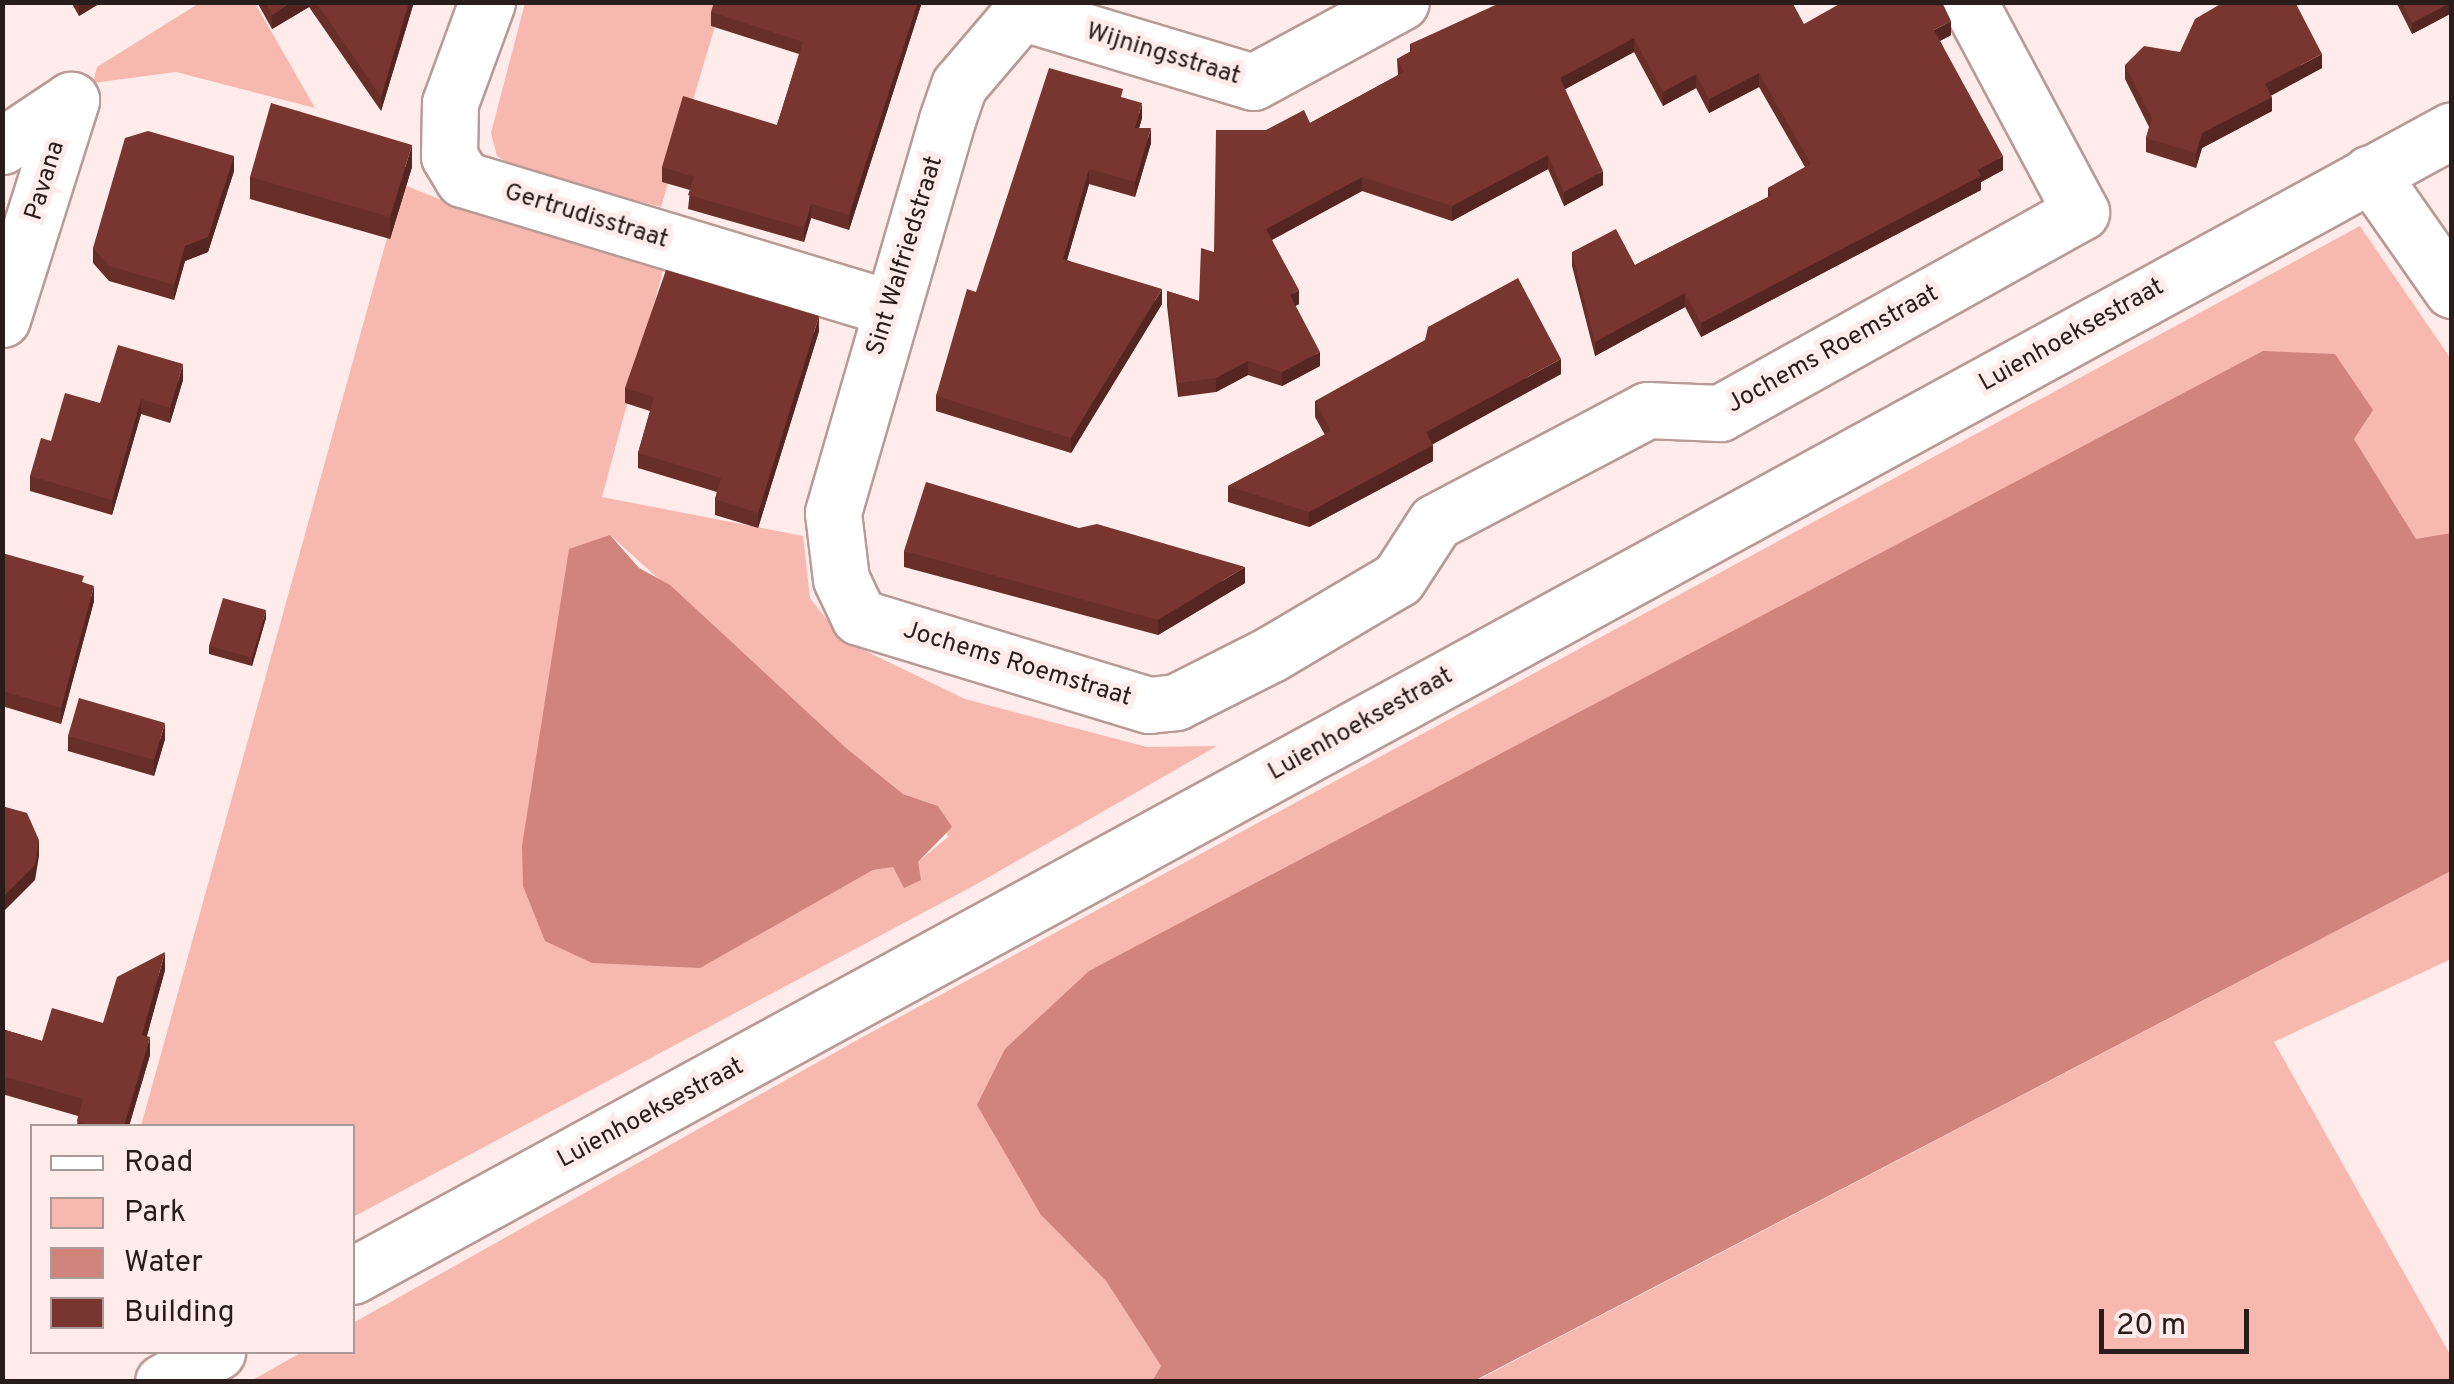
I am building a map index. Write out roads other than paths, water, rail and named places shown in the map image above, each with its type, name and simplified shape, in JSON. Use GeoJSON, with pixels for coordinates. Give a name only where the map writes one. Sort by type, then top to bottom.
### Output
{"type":"FeatureCollection","features":[{"type":"Feature","properties":{"kind":"street","name":"Gertrudisstraat"},"geometry":{"type":"LineString","coordinates":[[487,2],[450,104],[449,156],[463,179],[889,308]]}},
{"type":"Feature","properties":{"kind":"street","name":"Wijningsstraat"},"geometry":{"type":"LineString","coordinates":[[1029,8],[1253,82],[1401,2]]}},
{"type":"Feature","properties":{"kind":"street","name":"Jochems Roemstraat"},"geometry":{"type":"LineString","coordinates":[[834,535],[841,579],[858,617],[1149,705],[1176,702],[1398,579],[1435,522],[1648,410],[1720,414],[2081,212],[1969,2]]}},
{"type":"Feature","properties":{"kind":"street","name":"Sint Walfriedstraat"},"geometry":{"type":"LineString","coordinates":[[834,535],[832,513],[889,308],[959,85],[1029,8]]}},
{"type":"Feature","properties":{"kind":"street","name":"Pavana"},"geometry":{"type":"LineString","coordinates":[[2,146],[71,100],[2,318]]}},
{"type":"Feature","properties":{"kind":"street","name":"Luienhoeksestraat"},"geometry":{"type":"LineString","coordinates":[[355,1274],[2452,130]]}},
{"type":"Feature","properties":{"kind":"street"},"geometry":{"type":"LineString","coordinates":[[2370,174],[2452,290]]}},
{"type":"Feature","properties":{"kind":"street"},"geometry":{"type":"LineString","coordinates":[[163,1382],[213,1354]]}},
{"type":"Feature","properties":{"kind":"water"},"geometry":{"type":"Polygon","coordinates":[[[2263,351],[2335,354],[2373,410],[2354,439],[2416,539],[2451,533],[2451,871],[1474,1381],[1152,1381],[1161,1366],[1106,1281],[1041,1215],[977,1105],[1005,1049],[1089,971],[2263,351]]]}},
{"type":"Feature","properties":{"kind":"water"},"geometry":{"type":"Polygon","coordinates":[[[610,535],[639,568],[670,585],[845,747],[903,794],[938,806],[952,827],[918,862],[921,880],[904,888],[893,867],[873,870],[700,968],[592,963],[545,941],[523,886],[522,846],[569,549],[610,535]]]}}]}
